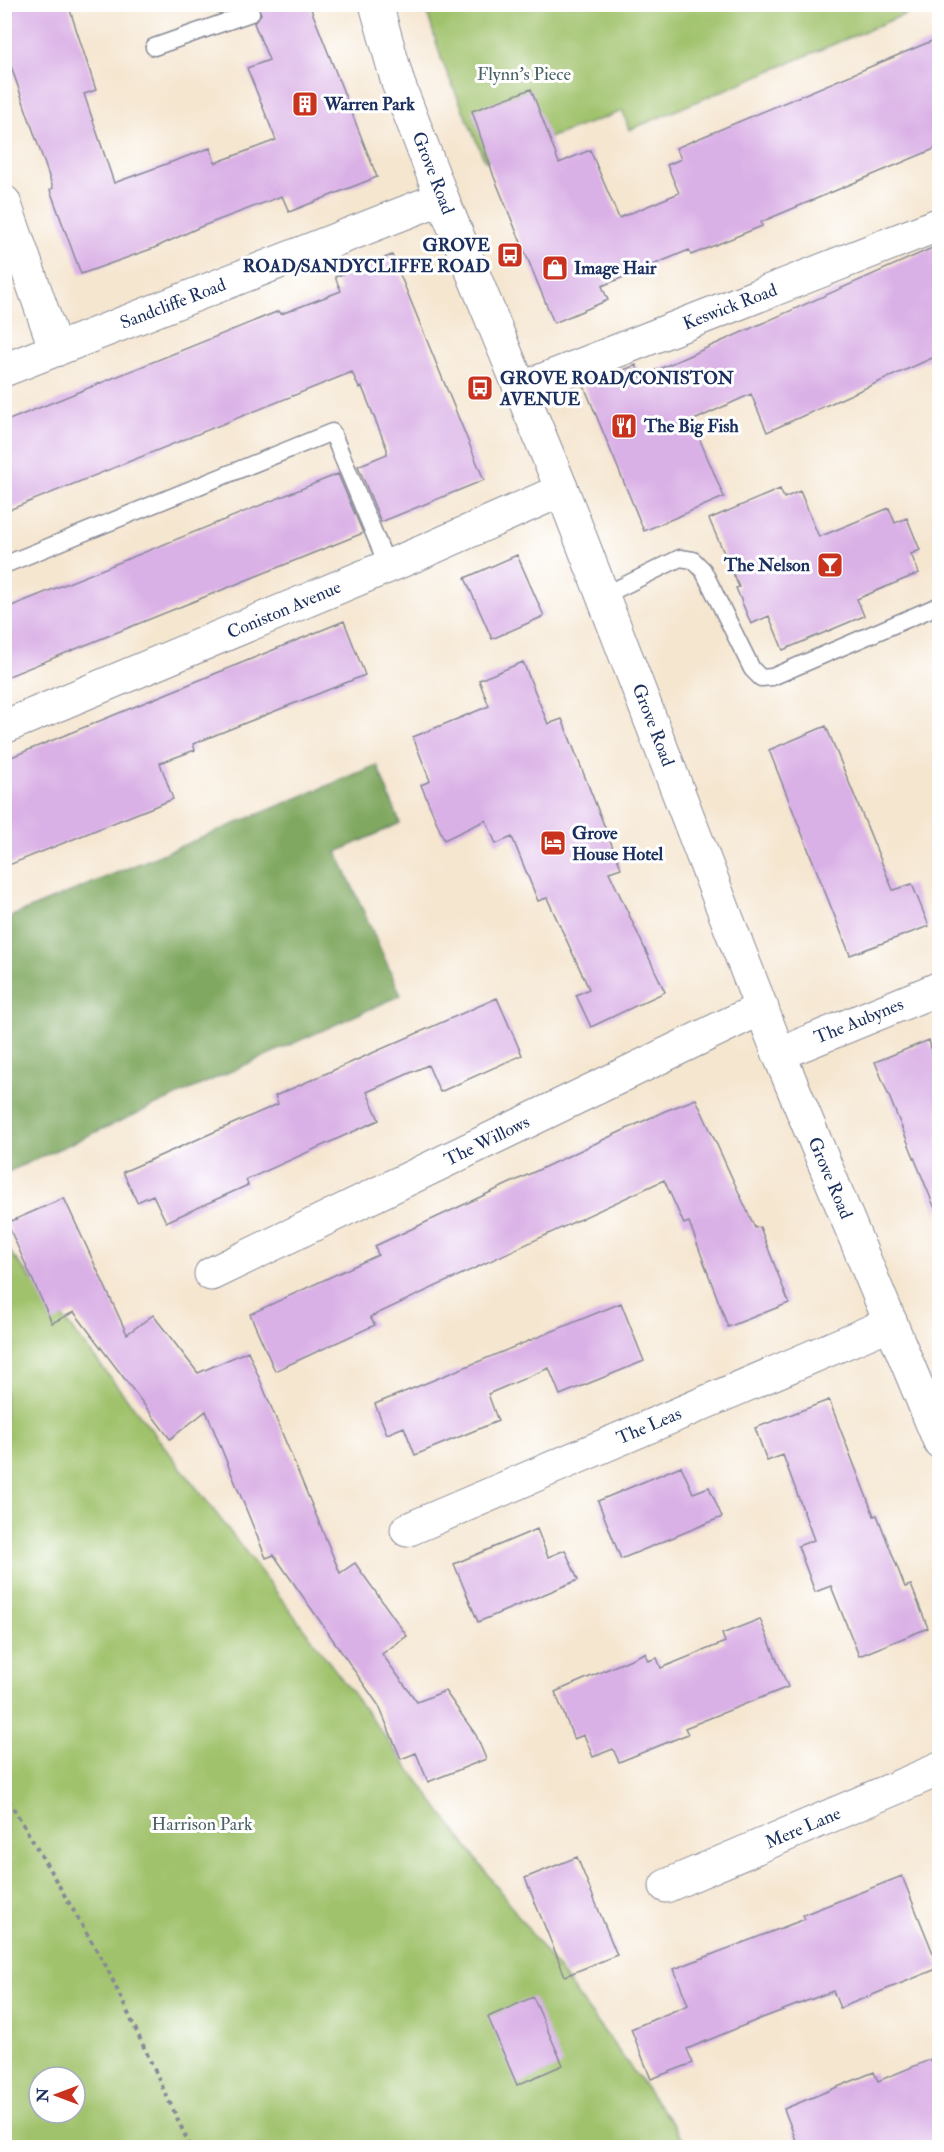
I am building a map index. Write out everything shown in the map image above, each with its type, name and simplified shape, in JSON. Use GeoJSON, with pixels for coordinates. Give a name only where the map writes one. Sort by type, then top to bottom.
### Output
{"type":"FeatureCollection","features":[{"type":"Feature","properties":{"kind":"street","name":"Grove Road"},"geometry":{"type":"LineString","coordinates":[[376,4],[398,83],[442,198],[562,490],[779,1054],[939,1442]]}},
{"type":"Feature","properties":{"kind":"street","name":"Sandcliffe Road"},"geometry":{"type":"LineString","coordinates":[[4,370],[442,198]]}},
{"type":"Feature","properties":{"kind":"street"},"geometry":{"type":"LineString","coordinates":[[4,202],[56,350]]}},
{"type":"Feature","properties":{"kind":"street","name":"Keswick Road"},"geometry":{"type":"LineString","coordinates":[[520,389],[939,224]]}},
{"type":"Feature","properties":{"kind":"street","name":"Coniston Avenue"},"geometry":{"type":"LineString","coordinates":[[4,727],[388,567],[562,490]]}},
{"type":"Feature","properties":{"kind":"street","name":"The Aubynes"},"geometry":{"type":"LineString","coordinates":[[779,1054],[939,988]]}},
{"type":"Feature","properties":{"kind":"street","name":"The Willows"},"geometry":{"type":"LineString","coordinates":[[211,1274],[762,1008]]}},
{"type":"Feature","properties":{"kind":"street","name":"The Leas"},"geometry":{"type":"LineString","coordinates":[[407,1530],[891,1323]]}},
{"type":"Feature","properties":{"kind":"street","name":"Mere Lane"},"geometry":{"type":"LineString","coordinates":[[666,1886],[939,1769]]}},
{"type":"Feature","properties":{"kind":"lane"},"geometry":{"type":"LineString","coordinates":[[154,47],[251,13]]}},
{"type":"Feature","properties":{"kind":"lane"},"geometry":{"type":"LineString","coordinates":[[4,565],[332,432],[388,567]]}},
{"type":"Feature","properties":{"kind":"lane"},"geometry":{"type":"LineString","coordinates":[[603,596],[680,558],[693,560],[703,570],[752,669],[761,678],[772,677],[939,605]]}},
{"type":"Feature","properties":{"kind":"path"},"geometry":{"type":"LineString","coordinates":[[4,1792],[106,1966],[191,2148]]}},
{"type":"Feature","properties":{"kind":"green space","name":"Flynn's Piece"},"geometry":{"type":"Polygon","coordinates":[[[425,5],[927,5],[629,130],[623,111],[485,161],[442,61],[425,5]]]}},
{"type":"Feature","properties":{"kind":"green space"},"geometry":{"type":"Polygon","coordinates":[[[377,765],[400,823],[337,852],[401,995],[5,1173],[5,919],[377,765]]]}},
{"type":"Feature","properties":{"kind":"green space","name":"Harrison Park"},"geometry":{"type":"Polygon","coordinates":[[[5,1246],[266,1578],[686,2142],[687,2147],[5,2147],[5,1246]]]}},
{"type":"Feature","properties":{"kind":"building"},"geometry":{"type":"Polygon","coordinates":[[[4,4],[68,4],[96,90],[84,94],[114,183],[210,148],[215,163],[276,140],[247,68],[269,60],[254,23],[261,14],[257,4],[309,4],[377,177],[289,212],[282,196],[200,227],[154,248],[81,274],[50,190],[53,188],[4,46],[4,4]]]}},
{"type":"Feature","properties":{"kind":"building"},"geometry":{"type":"Polygon","coordinates":[[[939,38],[939,147],[761,222],[762,226],[691,255],[689,250],[602,286],[608,300],[554,323],[494,177],[472,111],[531,89],[559,163],[590,150],[619,218],[679,193],[667,165],[681,159],[676,148],[939,38]]]}},
{"type":"Feature","properties":{"kind":"building"},"geometry":{"type":"Polygon","coordinates":[[[939,245],[939,355],[767,432],[751,394],[692,421],[724,497],[644,531],[584,386],[636,365],[641,377],[939,245]]]}},
{"type":"Feature","properties":{"kind":"building"},"geometry":{"type":"Polygon","coordinates":[[[392,255],[484,480],[381,522],[358,466],[387,454],[387,449],[362,387],[359,388],[352,372],[4,512],[4,422],[279,311],[281,314],[341,291],[335,277],[392,255]]]}},
{"type":"Feature","properties":{"kind":"building"},"geometry":{"type":"Polygon","coordinates":[[[338,474],[363,533],[4,678],[4,609],[338,474]]]}},
{"type":"Feature","properties":{"kind":"building","name":"The Nelson"},"geometry":{"type":"Polygon","coordinates":[[[780,489],[784,498],[800,491],[819,537],[889,508],[895,523],[907,518],[920,550],[911,554],[919,573],[857,599],[864,616],[783,650],[769,616],[751,624],[736,588],[739,587],[709,519],[780,489]]]}},
{"type":"Feature","properties":{"kind":"building"},"geometry":{"type":"Polygon","coordinates":[[[517,555],[544,616],[492,639],[465,578],[517,555]]]}},
{"type":"Feature","properties":{"kind":"building"},"geometry":{"type":"Polygon","coordinates":[[[344,621],[365,675],[193,744],[195,750],[160,763],[173,799],[4,867],[4,760],[344,621]]]}},
{"type":"Feature","properties":{"kind":"building"},"geometry":{"type":"Polygon","coordinates":[[[523,662],[548,724],[562,719],[621,868],[609,872],[665,992],[591,1027],[576,995],[589,989],[547,898],[538,901],[512,837],[496,844],[486,820],[444,840],[421,785],[430,781],[413,737],[489,706],[479,680],[523,662]]]}},
{"type":"Feature","properties":{"kind":"building"},"geometry":{"type":"Polygon","coordinates":[[[826,726],[893,890],[912,884],[929,926],[850,955],[769,750],[826,726]]]}},
{"type":"Feature","properties":{"kind":"building"},"geometry":{"type":"Polygon","coordinates":[[[497,998],[522,1055],[440,1092],[428,1065],[367,1092],[379,1120],[246,1180],[248,1185],[166,1222],[153,1195],[137,1202],[123,1172],[278,1104],[275,1096],[497,998]]]}},
{"type":"Feature","properties":{"kind":"building"},"geometry":{"type":"Polygon","coordinates":[[[929,1040],[931,1048],[939,1044],[938,1216],[875,1062],[929,1040]]]}},
{"type":"Feature","properties":{"kind":"building"},"geometry":{"type":"Polygon","coordinates":[[[696,1099],[755,1228],[760,1227],[789,1303],[728,1327],[689,1222],[684,1224],[664,1180],[370,1317],[375,1325],[275,1371],[250,1314],[378,1255],[375,1246],[665,1111],[696,1099]]]}},
{"type":"Feature","properties":{"kind":"building"},"geometry":{"type":"Polygon","coordinates":[[[64,1198],[127,1334],[153,1315],[198,1373],[248,1351],[340,1573],[355,1563],[407,1636],[382,1654],[417,1702],[445,1691],[476,1735],[486,1759],[428,1782],[416,1753],[401,1759],[379,1706],[274,1555],[266,1558],[206,1411],[170,1439],[74,1312],[52,1323],[7,1223],[64,1198]]]}},
{"type":"Feature","properties":{"kind":"building"},"geometry":{"type":"Polygon","coordinates":[[[621,1303],[644,1361],[560,1395],[549,1368],[488,1394],[498,1421],[415,1455],[404,1427],[387,1434],[375,1404],[621,1303]]]}},
{"type":"Feature","properties":{"kind":"building"},"geometry":{"type":"Polygon","coordinates":[[[829,1400],[874,1516],[877,1515],[905,1587],[911,1585],[928,1628],[859,1656],[831,1586],[815,1592],[798,1546],[814,1540],[783,1455],[767,1461],[755,1428],[829,1400]]]}},
{"type":"Feature","properties":{"kind":"building"},"geometry":{"type":"Polygon","coordinates":[[[681,1466],[693,1493],[709,1487],[722,1517],[621,1559],[598,1501],[681,1466]]]}},
{"type":"Feature","properties":{"kind":"building"},"geometry":{"type":"Polygon","coordinates":[[[537,1529],[548,1557],[565,1550],[578,1580],[478,1622],[454,1564],[537,1529]]]}},
{"type":"Feature","properties":{"kind":"building"},"geometry":{"type":"Polygon","coordinates":[[[760,1619],[788,1687],[685,1728],[688,1734],[619,1762],[613,1749],[593,1757],[584,1735],[574,1739],[555,1692],[645,1653],[648,1661],[657,1658],[661,1668],[725,1642],[722,1634],[760,1619]]]}},
{"type":"Feature","properties":{"kind":"building"},"geometry":{"type":"Polygon","coordinates":[[[577,1857],[617,1955],[565,1976],[525,1878],[577,1857]]]}},
{"type":"Feature","properties":{"kind":"building"},"geometry":{"type":"Polygon","coordinates":[[[902,1876],[939,1968],[840,2008],[833,1991],[757,2020],[687,2049],[693,2063],[651,2079],[631,2029],[688,2005],[674,1969],[805,1919],[803,1915],[902,1876]]]}},
{"type":"Feature","properties":{"kind":"building"},"geometry":{"type":"Polygon","coordinates":[[[533,1997],[563,2065],[517,2085],[488,2017],[533,1997]]]}},
{"type":"Feature","properties":{"kind":"building"},"geometry":{"type":"Polygon","coordinates":[[[939,2056],[939,2148],[799,2148],[784,2109],[874,2072],[878,2081],[939,2056]]]}},
{"type":"Feature","properties":{"kind":"place","name":"Warren Park"},"geometry":{"type":"Point","coordinates":[305,104]}},
{"type":"Feature","properties":{"kind":"place","name":"GROVE ROAD/SANDYCLIFFE ROAD"},"geometry":{"type":"Point","coordinates":[510,255]}},
{"type":"Feature","properties":{"kind":"place","name":"Image Hair"},"geometry":{"type":"Point","coordinates":[555,268]}},
{"type":"Feature","properties":{"kind":"place","name":"GROVE ROAD/CONISTON AVENUE"},"geometry":{"type":"Point","coordinates":[480,388]}},
{"type":"Feature","properties":{"kind":"place","name":"The Big Fish"},"geometry":{"type":"Point","coordinates":[624,426]}},
{"type":"Feature","properties":{"kind":"place","name":"The Nelson"},"geometry":{"type":"Point","coordinates":[830,565]}},
{"type":"Feature","properties":{"kind":"place","name":"Grove House Hotel"},"geometry":{"type":"Point","coordinates":[553,843]}}]}
